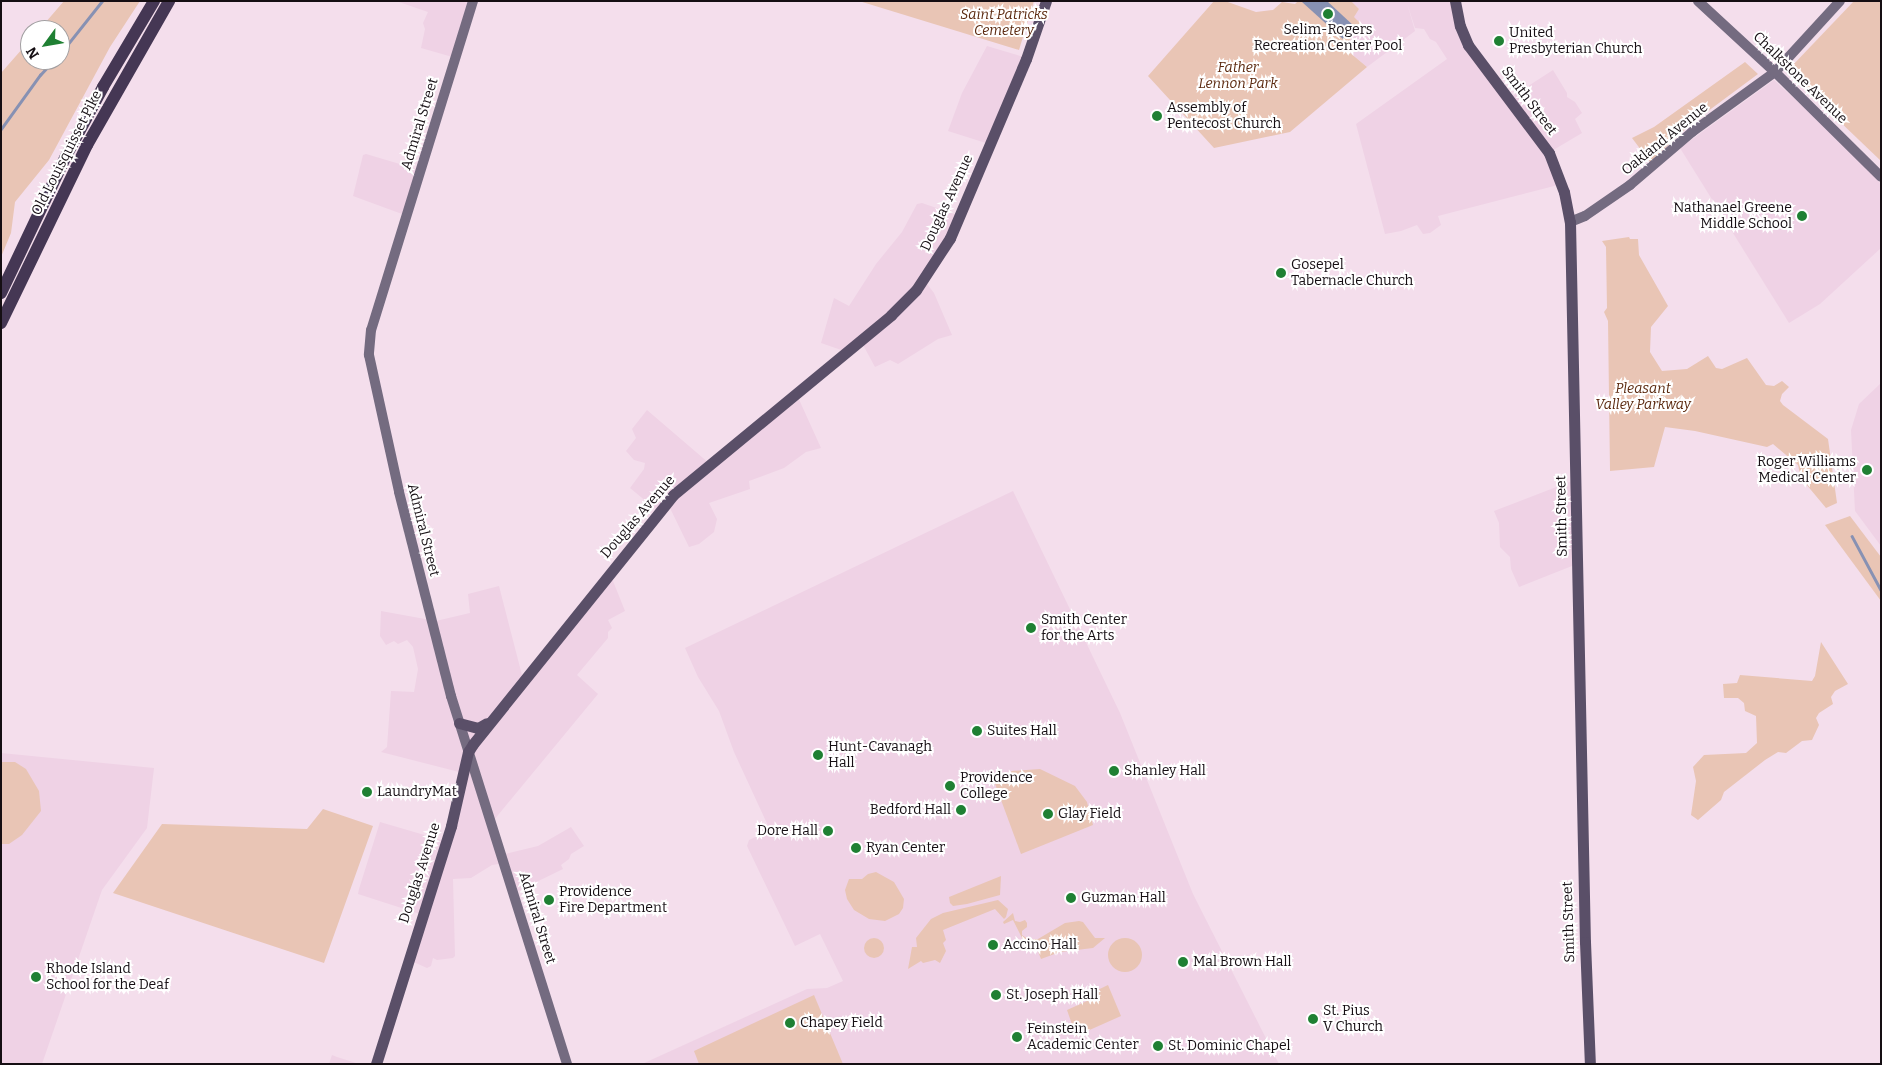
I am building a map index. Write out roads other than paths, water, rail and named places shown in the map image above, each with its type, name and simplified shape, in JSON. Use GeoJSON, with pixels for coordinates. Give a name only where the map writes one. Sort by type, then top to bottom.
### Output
{"type":"FeatureCollection","features":[{"type":"Feature","properties":{"kind":"highway","name":"Old Louisquisset Pike"},"geometry":{"type":"LineString","coordinates":[[1,293],[78,134],[154,1]]}},
{"type":"Feature","properties":{"kind":"highway","name":"Old Louisquisset Pike"},"geometry":{"type":"LineString","coordinates":[[1,323],[87,145],[169,1]]}},
{"type":"Feature","properties":{"kind":"main road","name":"Admiral Street"},"geometry":{"type":"LineString","coordinates":[[473,1],[369,342],[373,379],[399,492],[459,723],[504,859],[567,1064]]}},
{"type":"Feature","properties":{"kind":"main road","name":"Douglas Avenue"},"geometry":{"type":"LineString","coordinates":[[376,1064],[451,826],[468,752],[488,724],[673,495],[895,312],[916,290],[950,238],[1026,60],[1046,1]]}},
{"type":"Feature","properties":{"kind":"main road","name":"Smith Street"},"geometry":{"type":"LineString","coordinates":[[1455,1],[1460,26],[1468,45],[1549,153],[1564,192],[1570,222],[1584,942],[1590,1064]]}},
{"type":"Feature","properties":{"kind":"main road","name":"Chalkstone Avenue"},"geometry":{"type":"LineString","coordinates":[[1698,1],[1775,72],[1881,178]]}},
{"type":"Feature","properties":{"kind":"main road","name":"Oakland Avenue"},"geometry":{"type":"LineString","coordinates":[[1570,222],[1585,216],[1630,185],[1692,132],[1775,72],[1840,1]]}},
{"type":"Feature","properties":{"kind":"main road"},"geometry":{"type":"LineString","coordinates":[[459,723],[478,728],[488,724]]}},
{"type":"Feature","properties":{"kind":"water","name":"Selim-Rogers Recreation Center Pool"},"geometry":{"type":"Polygon","coordinates":[[[1327,1],[1355,27],[1343,39],[1302,2],[1327,1]]]}},
{"type":"Feature","properties":{"kind":"waterway"},"geometry":{"type":"LineString","coordinates":[[70,41],[102,1]]}},
{"type":"Feature","properties":{"kind":"waterway"},"geometry":{"type":"LineString","coordinates":[[1,129],[45,70]]}},
{"type":"Feature","properties":{"kind":"waterway"},"geometry":{"type":"LineString","coordinates":[[1852,536],[1881,590]]}},
{"type":"Feature","properties":{"kind":"place","name":"Selim-Rogers Recreation Center Pool"},"geometry":{"type":"Point","coordinates":[1328,14]}},
{"type":"Feature","properties":{"kind":"place","name":"United Presbyterian Church"},"geometry":{"type":"Point","coordinates":[1499,41]}},
{"type":"Feature","properties":{"kind":"place","name":"Assembly of Pentecost Church"},"geometry":{"type":"Point","coordinates":[1157,116]}},
{"type":"Feature","properties":{"kind":"place","name":"Nathanael Greene Middle School"},"geometry":{"type":"Point","coordinates":[1802,216]}},
{"type":"Feature","properties":{"kind":"place","name":"Gosepel Tabernacle Church"},"geometry":{"type":"Point","coordinates":[1281,273]}},
{"type":"Feature","properties":{"kind":"place","name":"Roger Williams Medical Center"},"geometry":{"type":"Point","coordinates":[1867,470]}},
{"type":"Feature","properties":{"kind":"place","name":"Smith Center for the Arts"},"geometry":{"type":"Point","coordinates":[1031,628]}},
{"type":"Feature","properties":{"kind":"place","name":"Suites Hall"},"geometry":{"type":"Point","coordinates":[977,731]}},
{"type":"Feature","properties":{"kind":"place","name":"Hunt-Cavanagh Hall"},"geometry":{"type":"Point","coordinates":[818,755]}},
{"type":"Feature","properties":{"kind":"place","name":"Shanley Hall"},"geometry":{"type":"Point","coordinates":[1114,771]}},
{"type":"Feature","properties":{"kind":"place","name":"Providence College"},"geometry":{"type":"Point","coordinates":[950,786]}},
{"type":"Feature","properties":{"kind":"place","name":"LaundryMat"},"geometry":{"type":"Point","coordinates":[367,792]}},
{"type":"Feature","properties":{"kind":"place","name":"Bedford Hall"},"geometry":{"type":"Point","coordinates":[961,810]}},
{"type":"Feature","properties":{"kind":"place","name":"Glay Field"},"geometry":{"type":"Point","coordinates":[1048,814]}},
{"type":"Feature","properties":{"kind":"place","name":"Dore Hall"},"geometry":{"type":"Point","coordinates":[828,831]}},
{"type":"Feature","properties":{"kind":"place","name":"Ryan Center"},"geometry":{"type":"Point","coordinates":[856,848]}},
{"type":"Feature","properties":{"kind":"place","name":"Guzman Hall"},"geometry":{"type":"Point","coordinates":[1071,898]}},
{"type":"Feature","properties":{"kind":"place","name":"Providence Fire Department"},"geometry":{"type":"Point","coordinates":[549,900]}},
{"type":"Feature","properties":{"kind":"place","name":"Accino Hall"},"geometry":{"type":"Point","coordinates":[993,945]}},
{"type":"Feature","properties":{"kind":"place","name":"Mal Brown Hall"},"geometry":{"type":"Point","coordinates":[1183,962]}},
{"type":"Feature","properties":{"kind":"place","name":"Rhode Island School for the Deaf"},"geometry":{"type":"Point","coordinates":[36,977]}},
{"type":"Feature","properties":{"kind":"place","name":"St. Joseph Hall"},"geometry":{"type":"Point","coordinates":[996,995]}},
{"type":"Feature","properties":{"kind":"place","name":"St. Pius V Church"},"geometry":{"type":"Point","coordinates":[1313,1019]}},
{"type":"Feature","properties":{"kind":"place","name":"Chapey Field"},"geometry":{"type":"Point","coordinates":[790,1023]}},
{"type":"Feature","properties":{"kind":"place","name":"Feinstein Academic Center"},"geometry":{"type":"Point","coordinates":[1017,1037]}},
{"type":"Feature","properties":{"kind":"place","name":"St. Dominic Chapel"},"geometry":{"type":"Point","coordinates":[1158,1046]}},
{"type":"Feature","properties":{"kind":"park label","name":"Saint Patricks Cemetery"},"geometry":{"type":"Point","coordinates":[1004,24]}},
{"type":"Feature","properties":{"kind":"park label","name":"Father Lennon Park"},"geometry":{"type":"Point","coordinates":[1238,76]}},
{"type":"Feature","properties":{"kind":"park label","name":"Pleasant Valley Parkway"},"geometry":{"type":"Point","coordinates":[1643,398]}}]}
